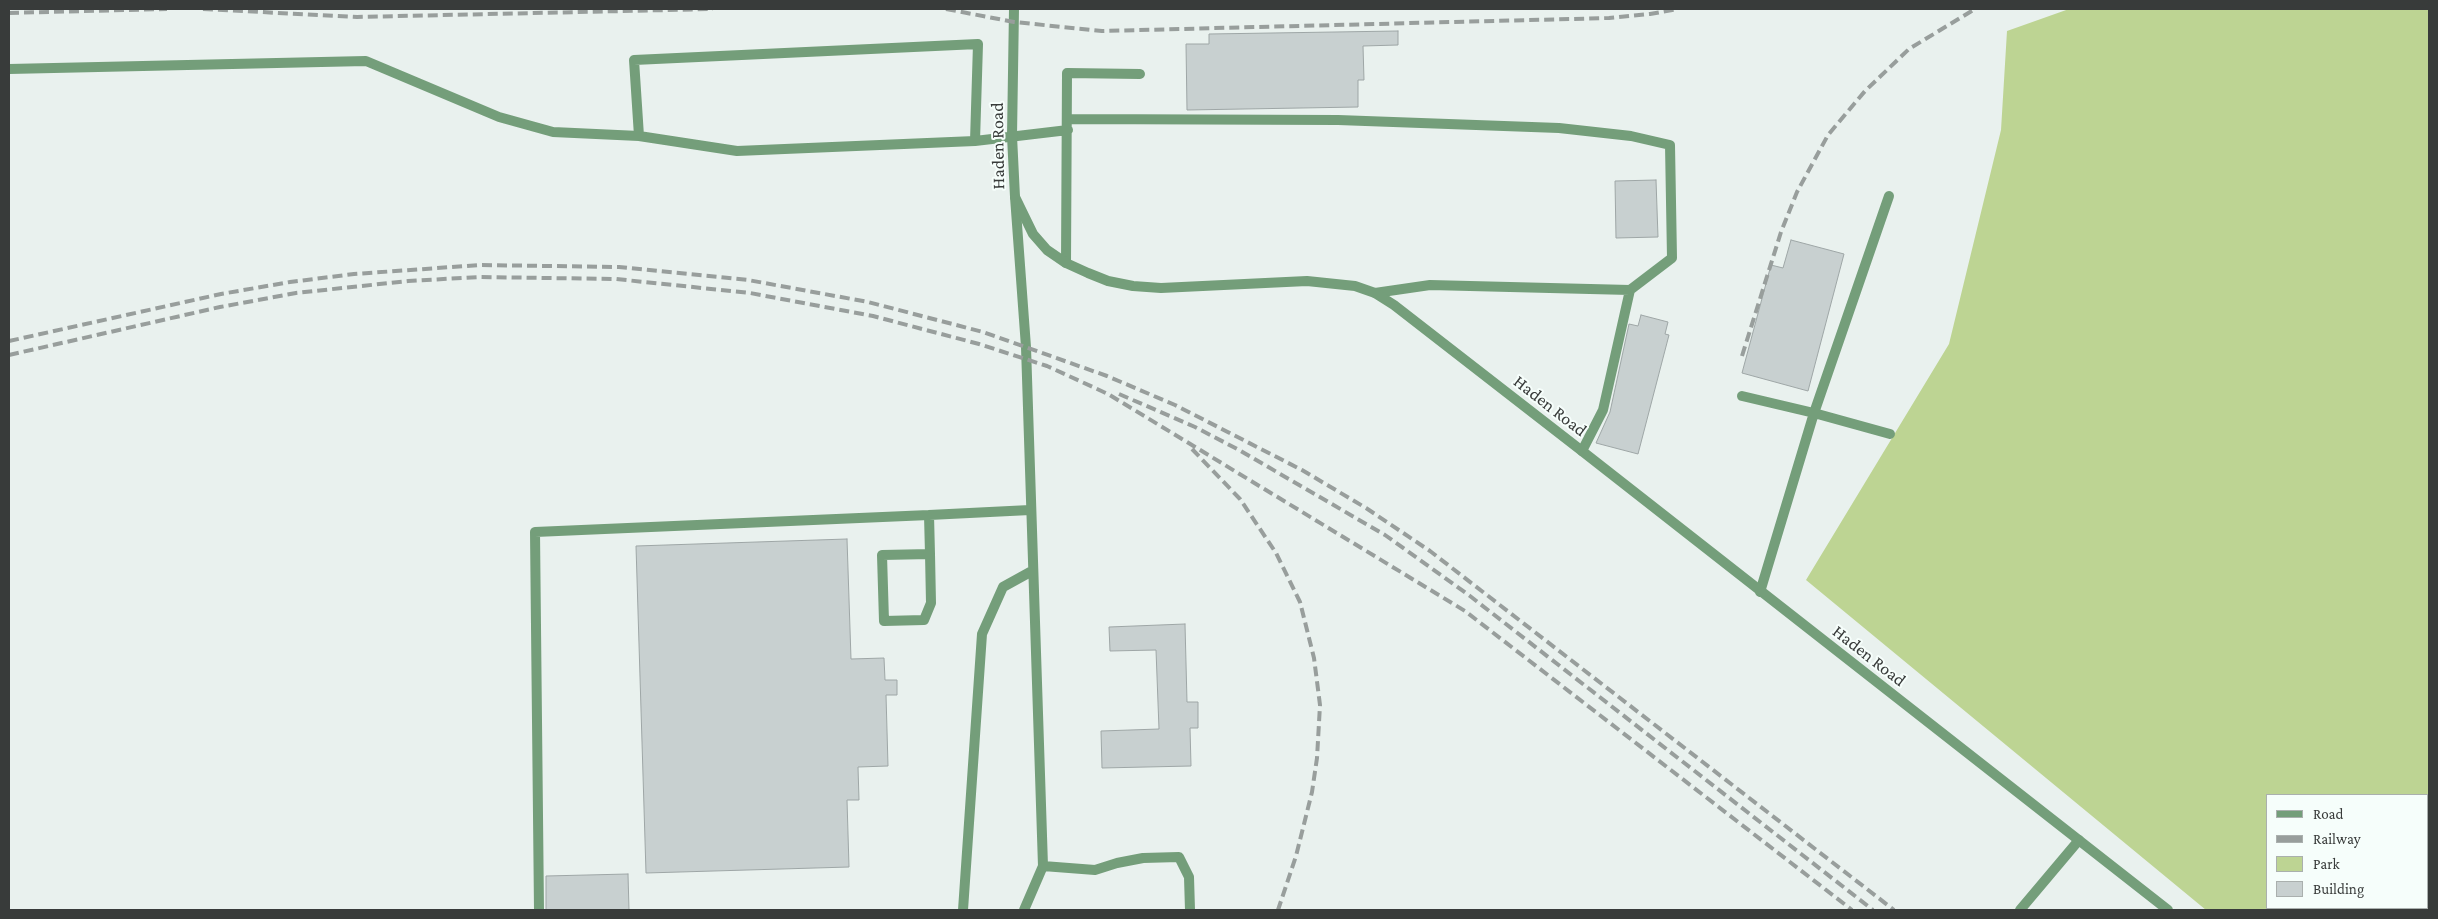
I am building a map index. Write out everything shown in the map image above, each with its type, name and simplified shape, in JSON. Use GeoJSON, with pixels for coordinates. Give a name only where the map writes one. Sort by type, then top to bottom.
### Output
{"type":"FeatureCollection","features":[{"type":"Feature","properties":{"kind":"street","name":"Haden Road"},"geometry":{"type":"LineString","coordinates":[[1014,9],[1012,136],[1015,197],[1033,234],[1047,250],[1066,263],[1108,281],[1133,286],[1161,288],[1307,281],[1355,286],[1375,293],[1394,305],[1582,451],[2168,910]]}},
{"type":"Feature","properties":{"kind":"street"},"geometry":{"type":"LineString","coordinates":[[639,136],[634,60],[978,44],[975,141]]}},
{"type":"Feature","properties":{"kind":"street"},"geometry":{"type":"LineString","coordinates":[[9,69],[366,61],[500,117],[553,132],[639,136],[736,151],[975,141],[1068,125],[1338,120],[1559,128],[1631,136],[1670,145],[1672,258],[1630,290],[1430,285],[1375,293]]}},
{"type":"Feature","properties":{"kind":"street"},"geometry":{"type":"LineString","coordinates":[[1066,263],[1067,73],[1140,74]]}},
{"type":"Feature","properties":{"kind":"street"},"geometry":{"type":"LineString","coordinates":[[1760,592],[1814,413],[1889,196]]}},
{"type":"Feature","properties":{"kind":"street"},"geometry":{"type":"LineString","coordinates":[[1015,197],[1026,347],[1043,866],[1024,910]]}},
{"type":"Feature","properties":{"kind":"street"},"geometry":{"type":"LineString","coordinates":[[1582,451],[1603,410],[1630,290]]}},
{"type":"Feature","properties":{"kind":"street"},"geometry":{"type":"LineString","coordinates":[[1742,396],[1890,434]]}},
{"type":"Feature","properties":{"kind":"street"},"geometry":{"type":"LineString","coordinates":[[539,910],[535,532],[1030,510]]}},
{"type":"Feature","properties":{"kind":"street"},"geometry":{"type":"LineString","coordinates":[[929,515],[930,554],[930,603],[924,620],[884,621],[882,555],[930,554]]}},
{"type":"Feature","properties":{"kind":"street"},"geometry":{"type":"LineString","coordinates":[[962,910],[982,634],[1003,587],[1032,571]]}},
{"type":"Feature","properties":{"kind":"street"},"geometry":{"type":"LineString","coordinates":[[2020,910],[2079,840]]}},
{"type":"Feature","properties":{"kind":"street"},"geometry":{"type":"LineString","coordinates":[[1043,866],[1095,870],[1116,863],[1143,858],[1179,857],[1189,877],[1190,910]]}},
{"type":"Feature","properties":{"kind":"green space"},"geometry":{"type":"Polygon","coordinates":[[[2069,9],[2429,9],[2429,910],[2206,910],[1806,580],[1949,344],[2001,130],[2007,31],[2069,9]]]}},
{"type":"Feature","properties":{"kind":"building"},"geometry":{"type":"Polygon","coordinates":[[[1398,31],[1398,45],[1363,46],[1364,80],[1358,80],[1358,107],[1187,110],[1186,44],[1209,44],[1209,34],[1398,31]]]}},
{"type":"Feature","properties":{"kind":"building"},"geometry":{"type":"Polygon","coordinates":[[[1656,180],[1658,237],[1616,238],[1615,181],[1656,180]]]}},
{"type":"Feature","properties":{"kind":"building"},"geometry":{"type":"Polygon","coordinates":[[[1791,240],[1844,254],[1808,391],[1742,373],[1771,265],[1783,268],[1791,240]]]}},
{"type":"Feature","properties":{"kind":"building"},"geometry":{"type":"Polygon","coordinates":[[[1641,315],[1668,322],[1665,334],[1669,335],[1638,454],[1596,443],[1610,412],[1629,324],[1638,326],[1641,315]]]}},
{"type":"Feature","properties":{"kind":"building"},"geometry":{"type":"Polygon","coordinates":[[[847,539],[851,659],[884,658],[885,680],[897,680],[897,695],[886,695],[888,766],[858,767],[859,800],[847,800],[849,867],[646,873],[636,546],[847,539]]]}},
{"type":"Feature","properties":{"kind":"building"},"geometry":{"type":"Polygon","coordinates":[[[1185,624],[1187,702],[1198,702],[1198,728],[1190,728],[1191,766],[1102,768],[1101,731],[1159,729],[1156,650],[1110,651],[1109,627],[1185,624]]]}},
{"type":"Feature","properties":{"kind":"building"},"geometry":{"type":"Polygon","coordinates":[[[628,874],[629,910],[546,910],[546,876],[628,874]]]}},
{"type":"Feature","properties":{"kind":"railway"},"geometry":{"type":"LineString","coordinates":[[9,13],[167,9]]}},
{"type":"Feature","properties":{"kind":"railway"},"geometry":{"type":"LineString","coordinates":[[203,9],[357,17],[713,9]]}},
{"type":"Feature","properties":{"kind":"railway"},"geometry":{"type":"LineString","coordinates":[[946,9],[1014,22],[1102,31],[1609,18],[1678,9]]}},
{"type":"Feature","properties":{"kind":"railway"},"geometry":{"type":"LineString","coordinates":[[1742,356],[1781,232],[1797,192],[1828,135],[1865,91],[1909,49],[1975,9]]}},
{"type":"Feature","properties":{"kind":"railway"},"geometry":{"type":"LineString","coordinates":[[9,341],[221,294],[290,282],[354,274],[480,265],[619,267],[748,280],[868,302],[983,332],[1107,376],[1175,405],[1302,470],[1366,508],[1430,551],[1894,910]]}},
{"type":"Feature","properties":{"kind":"railway"},"geometry":{"type":"LineString","coordinates":[[9,355],[220,307],[296,293],[408,281],[479,277],[616,279],[750,293],[873,316],[979,344],[1047,366],[1108,394],[1465,611],[1852,910]]}},
{"type":"Feature","properties":{"kind":"railway"},"geometry":{"type":"LineString","coordinates":[[1119,394],[1195,427],[1239,450],[1385,535],[1470,596],[1873,910]]}},
{"type":"Feature","properties":{"kind":"railway"},"geometry":{"type":"LineString","coordinates":[[1192,449],[1240,499],[1276,553],[1300,602],[1314,658],[1320,705],[1317,758],[1312,792],[1296,856],[1278,910]]}}]}
